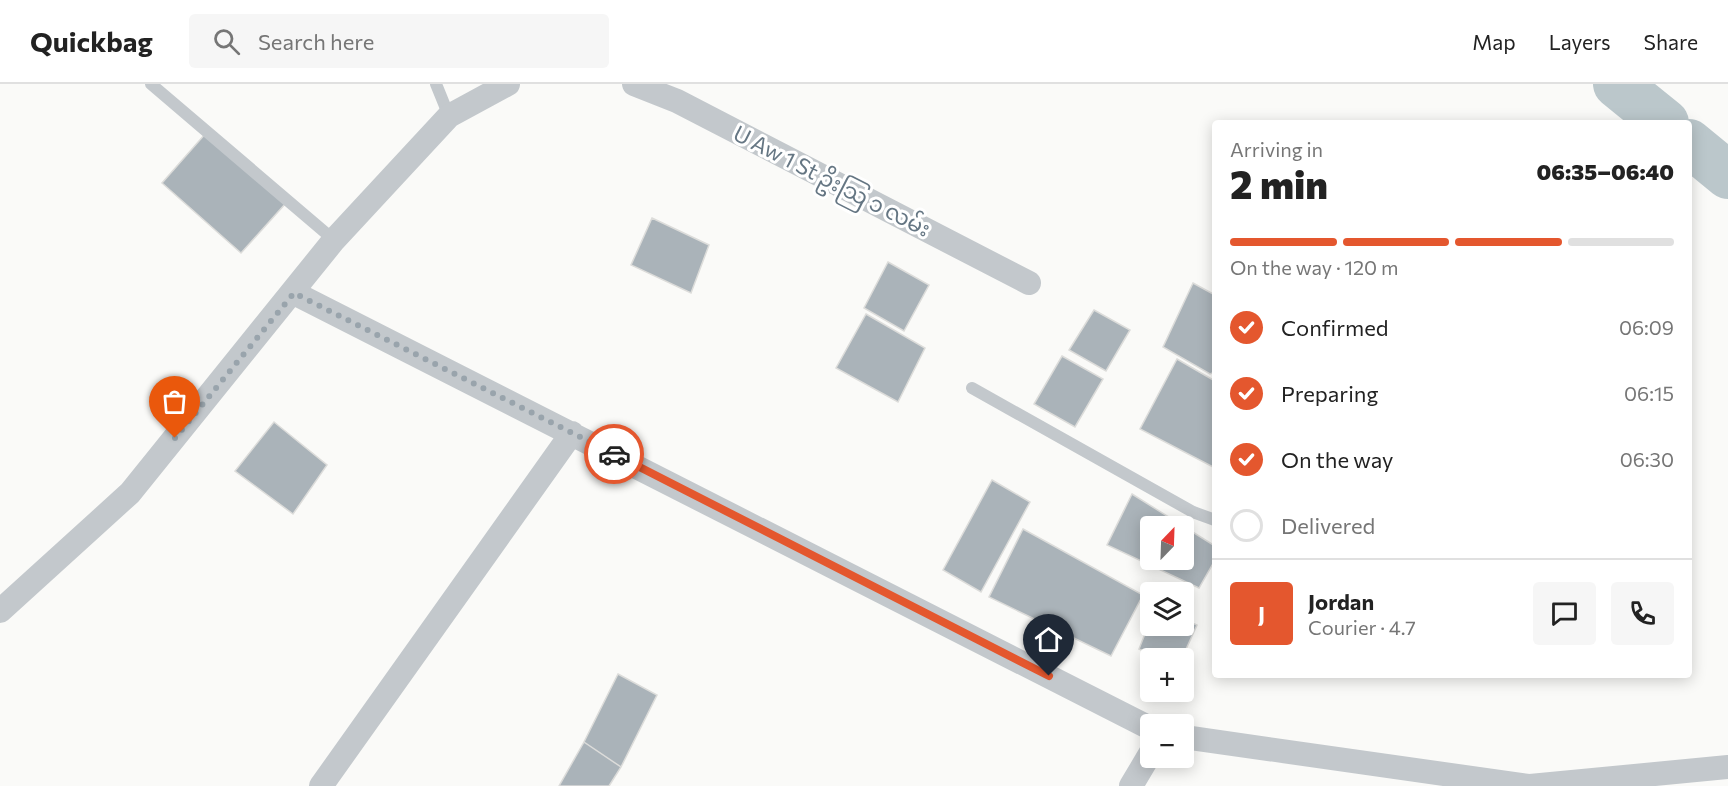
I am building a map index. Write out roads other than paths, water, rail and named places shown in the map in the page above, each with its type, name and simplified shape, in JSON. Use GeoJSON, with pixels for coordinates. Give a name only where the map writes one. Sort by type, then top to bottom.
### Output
{"type":"FeatureCollection","features":[{"type":"Feature","properties":{"kind":"street"},"geometry":{"type":"LineString","coordinates":[[0,611],[130,493],[294,293],[334,240],[449,116],[508,84]]}},
{"type":"Feature","properties":{"kind":"street","name":"U Aw 1 St ဥိးသြ ၁ လမ်း"},"geometry":{"type":"LineString","coordinates":[[634,84],[677,101],[1029,283]]}},
{"type":"Feature","properties":{"kind":"street"},"geometry":{"type":"LineString","coordinates":[[294,293],[1140,723]]}},
{"type":"Feature","properties":{"kind":"street"},"geometry":{"type":"LineString","coordinates":[[321,786],[572,433]]}},
{"type":"Feature","properties":{"kind":"street"},"geometry":{"type":"LineString","coordinates":[[1194,738],[1529,786],[1728,767]]}},
{"type":"Feature","properties":{"kind":"street"},"geometry":{"type":"LineString","coordinates":[[1131,786],[1142,768]]}},
{"type":"Feature","properties":{"kind":"lane"},"geometry":{"type":"LineString","coordinates":[[151,84],[334,240]]}},
{"type":"Feature","properties":{"kind":"lane"},"geometry":{"type":"LineString","coordinates":[[436,84],[449,116]]}},
{"type":"Feature","properties":{"kind":"lane"},"geometry":{"type":"LineString","coordinates":[[972,388],[1193,512],[1212,519]]}},
{"type":"Feature","properties":{"kind":"waterway"},"geometry":{"type":"LineString","coordinates":[[1617,84],[1661,120]]}},
{"type":"Feature","properties":{"kind":"waterway"},"geometry":{"type":"LineString","coordinates":[[1692,145],[1728,175]]}}]}
